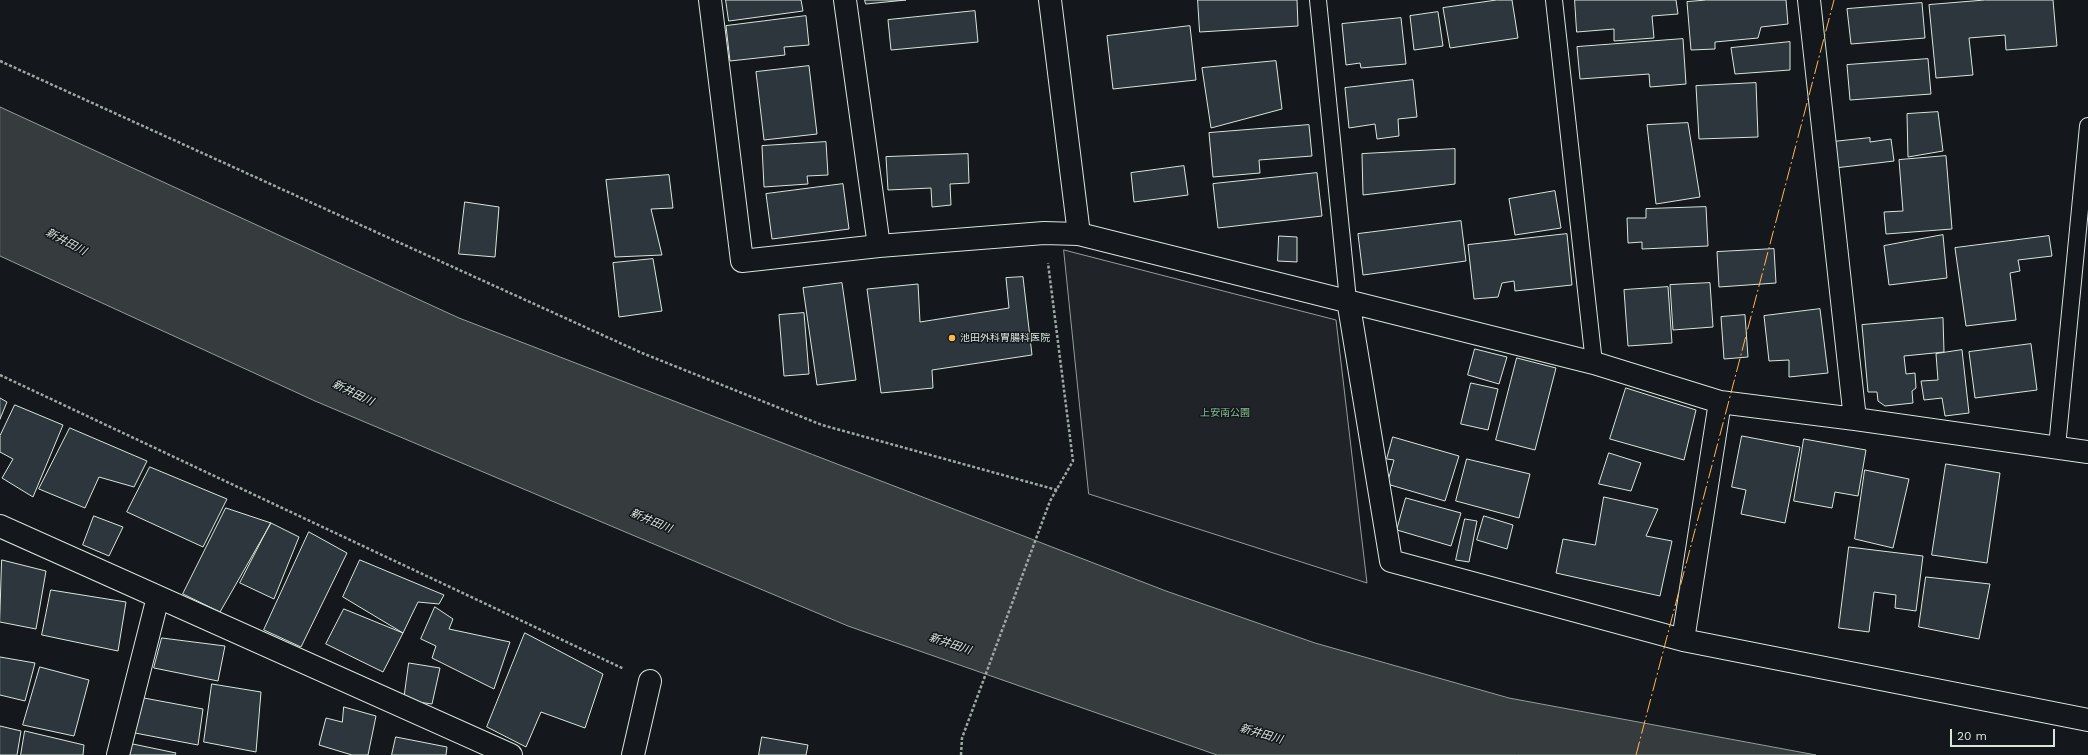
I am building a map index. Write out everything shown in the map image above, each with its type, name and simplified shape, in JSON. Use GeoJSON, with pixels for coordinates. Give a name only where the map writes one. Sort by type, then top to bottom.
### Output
{"type":"FeatureCollection","features":[{"type":"Feature","properties":{"kind":"street"},"geometry":{"type":"LineString","coordinates":[[710,0],[742,262],[879,246],[1044,233],[1079,234],[1348,300],[1594,363],[1720,402],[1855,419],[2088,452]]}},
{"type":"Feature","properties":{"kind":"street"},"geometry":{"type":"LineString","coordinates":[[845,0],[879,246]]}},
{"type":"Feature","properties":{"kind":"street"},"geometry":{"type":"LineString","coordinates":[[1050,0],[1079,234]]}},
{"type":"Feature","properties":{"kind":"street"},"geometry":{"type":"LineString","coordinates":[[1809,0],[1855,419]]}},
{"type":"Feature","properties":{"kind":"street"},"geometry":{"type":"LineString","coordinates":[[1348,300],[1391,562],[1684,640],[2088,720]]}},
{"type":"Feature","properties":{"kind":"street"},"geometry":{"type":"LineString","coordinates":[[1684,640],[1720,402]]}},
{"type":"Feature","properties":{"kind":"street"},"geometry":{"type":"LineString","coordinates":[[0,526],[511,755]]}},
{"type":"Feature","properties":{"kind":"street"},"geometry":{"type":"LineString","coordinates":[[118,755],[158,597]]}},
{"type":"Feature","properties":{"kind":"street"},"geometry":{"type":"LineString","coordinates":[[633,755],[650,681]]}},
{"type":"Feature","properties":{"kind":"lane"},"geometry":{"type":"LineString","coordinates":[[1318,0],[1348,300]]}},
{"type":"Feature","properties":{"kind":"lane"},"geometry":{"type":"LineString","coordinates":[[1554,0],[1594,363]]}},
{"type":"Feature","properties":{"kind":"lane"},"geometry":{"type":"LineString","coordinates":[[2057,447],[2088,126]]}},
{"type":"Feature","properties":{"kind":"path"},"geometry":{"type":"LineString","coordinates":[[0,62],[642,353],[822,425],[1057,490]]}},
{"type":"Feature","properties":{"kind":"path"},"geometry":{"type":"LineString","coordinates":[[961,755],[962,738],[1050,501],[1073,461],[1044,233]]}},
{"type":"Feature","properties":{"kind":"path"},"geometry":{"type":"LineString","coordinates":[[0,375],[650,681]]}},
{"type":"Feature","properties":{"kind":"green space","name":"上安南公園"},"geometry":{"type":"Polygon","coordinates":[[[1064,250],[1336,320],[1367,583],[1089,494],[1064,250]]]}},
{"type":"Feature","properties":{"kind":"water","name":"新井田川"},"geometry":{"type":"Polygon","coordinates":[[[0,107],[459,318],[1166,591],[1315,643],[1509,698],[1816,755],[1217,755],[848,626],[315,401],[0,256],[0,107]]]}},
{"type":"Feature","properties":{"kind":"building"},"geometry":{"type":"Polygon","coordinates":[[[726,0],[801,0],[803,11],[729,21],[726,0]]]}},
{"type":"Feature","properties":{"kind":"building"},"geometry":{"type":"Polygon","coordinates":[[[865,0],[906,0],[866,4],[865,0]]]}},
{"type":"Feature","properties":{"kind":"building"},"geometry":{"type":"Polygon","coordinates":[[[1198,0],[1297,0],[1298,26],[1200,32],[1198,0]]]}},
{"type":"Feature","properties":{"kind":"building"},"geometry":{"type":"Polygon","coordinates":[[[1497,0],[1512,0],[1518,38],[1450,48],[1443,8],[1497,0]]]}},
{"type":"Feature","properties":{"kind":"building"},"geometry":{"type":"Polygon","coordinates":[[[1575,0],[1676,0],[1678,14],[1652,16],[1654,38],[1614,41],[1614,29],[1577,32],[1575,0]]]}},
{"type":"Feature","properties":{"kind":"building"},"geometry":{"type":"Polygon","coordinates":[[[1707,0],[1786,0],[1788,24],[1761,27],[1758,38],[1715,42],[1715,49],[1691,50],[1687,2],[1707,0]]]}},
{"type":"Feature","properties":{"kind":"building"},"geometry":{"type":"Polygon","coordinates":[[[1985,0],[2053,0],[2057,46],[2006,50],[2005,35],[1969,38],[1973,75],[1936,78],[1929,5],[1985,0]]]}},
{"type":"Feature","properties":{"kind":"building"},"geometry":{"type":"Polygon","coordinates":[[[1922,3],[1925,38],[1851,44],[1847,9],[1922,3]]]}},
{"type":"Feature","properties":{"kind":"building"},"geometry":{"type":"Polygon","coordinates":[[[975,11],[978,42],[891,50],[888,20],[975,11]]]}},
{"type":"Feature","properties":{"kind":"building"},"geometry":{"type":"Polygon","coordinates":[[[1438,12],[1443,46],[1414,50],[1410,16],[1438,12]]]}},
{"type":"Feature","properties":{"kind":"building"},"geometry":{"type":"Polygon","coordinates":[[[806,16],[809,45],[784,47],[785,55],[730,61],[726,26],[806,16]]]}},
{"type":"Feature","properties":{"kind":"building"},"geometry":{"type":"Polygon","coordinates":[[[1401,18],[1406,64],[1361,68],[1360,63],[1346,65],[1342,24],[1401,18]]]}},
{"type":"Feature","properties":{"kind":"building"},"geometry":{"type":"Polygon","coordinates":[[[1190,26],[1196,80],[1113,89],[1107,36],[1190,26]]]}},
{"type":"Feature","properties":{"kind":"building"},"geometry":{"type":"Polygon","coordinates":[[[1683,39],[1686,84],[1650,87],[1649,74],[1580,79],[1577,47],[1683,39]]]}},
{"type":"Feature","properties":{"kind":"building"},"geometry":{"type":"Polygon","coordinates":[[[1790,42],[1790,70],[1735,74],[1731,48],[1790,42]]]}},
{"type":"Feature","properties":{"kind":"building"},"geometry":{"type":"Polygon","coordinates":[[[1928,59],[1931,94],[1850,100],[1847,65],[1928,59]]]}},
{"type":"Feature","properties":{"kind":"building"},"geometry":{"type":"Polygon","coordinates":[[[1276,61],[1282,109],[1211,128],[1202,68],[1276,61]]]}},
{"type":"Feature","properties":{"kind":"building"},"geometry":{"type":"Polygon","coordinates":[[[809,66],[817,134],[764,140],[756,72],[809,66]]]}},
{"type":"Feature","properties":{"kind":"building"},"geometry":{"type":"Polygon","coordinates":[[[1413,80],[1417,117],[1398,119],[1399,136],[1377,139],[1375,124],[1349,128],[1345,88],[1413,80]]]}},
{"type":"Feature","properties":{"kind":"building"},"geometry":{"type":"Polygon","coordinates":[[[1756,83],[1758,137],[1699,139],[1696,86],[1756,83]]]}},
{"type":"Feature","properties":{"kind":"building"},"geometry":{"type":"Polygon","coordinates":[[[1938,112],[1943,151],[1908,157],[1907,114],[1938,112]]]}},
{"type":"Feature","properties":{"kind":"building"},"geometry":{"type":"Polygon","coordinates":[[[1688,123],[1700,197],[1656,204],[1647,125],[1688,123]]]}},
{"type":"Feature","properties":{"kind":"building"},"geometry":{"type":"Polygon","coordinates":[[[1309,125],[1312,156],[1259,160],[1260,173],[1213,177],[1209,133],[1309,125]]]}},
{"type":"Feature","properties":{"kind":"building"},"geometry":{"type":"Polygon","coordinates":[[[1870,138],[1870,142],[1891,139],[1894,161],[1835,168],[1832,142],[1870,138]]]}},
{"type":"Feature","properties":{"kind":"building"},"geometry":{"type":"Polygon","coordinates":[[[826,142],[828,175],[807,176],[808,184],[764,187],[762,146],[826,142]]]}},
{"type":"Feature","properties":{"kind":"building"},"geometry":{"type":"Polygon","coordinates":[[[1455,149],[1455,184],[1363,195],[1362,154],[1455,149]]]}},
{"type":"Feature","properties":{"kind":"building"},"geometry":{"type":"Polygon","coordinates":[[[968,154],[969,183],[950,184],[951,205],[932,207],[931,188],[888,190],[886,157],[968,154]]]}},
{"type":"Feature","properties":{"kind":"building"},"geometry":{"type":"Polygon","coordinates":[[[1946,156],[1952,229],[1886,234],[1884,212],[1903,211],[1899,160],[1946,156]]]}},
{"type":"Feature","properties":{"kind":"building"},"geometry":{"type":"Polygon","coordinates":[[[1184,166],[1188,195],[1134,202],[1131,173],[1184,166]]]}},
{"type":"Feature","properties":{"kind":"building"},"geometry":{"type":"Polygon","coordinates":[[[1317,173],[1322,216],[1218,228],[1213,184],[1317,173]]]}},
{"type":"Feature","properties":{"kind":"building"},"geometry":{"type":"Polygon","coordinates":[[[669,175],[673,208],[651,209],[662,255],[615,257],[606,180],[669,175]]]}},
{"type":"Feature","properties":{"kind":"building"},"geometry":{"type":"Polygon","coordinates":[[[843,184],[849,229],[772,239],[766,194],[843,184]]]}},
{"type":"Feature","properties":{"kind":"building"},"geometry":{"type":"Polygon","coordinates":[[[1555,191],[1561,228],[1515,235],[1509,199],[1555,191]]]}},
{"type":"Feature","properties":{"kind":"building"},"geometry":{"type":"Polygon","coordinates":[[[465,202],[499,207],[495,257],[459,254],[465,202]]]}},
{"type":"Feature","properties":{"kind":"building"},"geometry":{"type":"Polygon","coordinates":[[[1706,207],[1708,246],[1642,249],[1642,242],[1628,243],[1627,218],[1646,218],[1646,209],[1706,207]]]}},
{"type":"Feature","properties":{"kind":"building"},"geometry":{"type":"Polygon","coordinates":[[[1461,221],[1466,261],[1363,275],[1358,234],[1461,221]]]}},
{"type":"Feature","properties":{"kind":"building"},"geometry":{"type":"Polygon","coordinates":[[[1567,234],[1572,285],[1515,291],[1514,281],[1502,283],[1498,297],[1474,299],[1468,245],[1567,234]]]}},
{"type":"Feature","properties":{"kind":"building"},"geometry":{"type":"Polygon","coordinates":[[[1943,235],[1947,278],[1889,285],[1884,246],[1943,235]]]}},
{"type":"Feature","properties":{"kind":"building"},"geometry":{"type":"Polygon","coordinates":[[[1279,236],[1297,237],[1297,262],[1278,261],[1279,236]]]}},
{"type":"Feature","properties":{"kind":"building"},"geometry":{"type":"Polygon","coordinates":[[[2049,236],[2052,256],[2018,260],[2020,271],[2010,273],[2016,320],[1966,326],[1955,248],[2049,236]]]}},
{"type":"Feature","properties":{"kind":"building"},"geometry":{"type":"Polygon","coordinates":[[[1774,249],[1776,283],[1719,287],[1717,252],[1774,249]]]}},
{"type":"Feature","properties":{"kind":"building"},"geometry":{"type":"Polygon","coordinates":[[[653,259],[662,311],[619,317],[613,263],[653,259]]]}},
{"type":"Feature","properties":{"kind":"building","name":"池田外科胃腸科医院"},"geometry":{"type":"Polygon","coordinates":[[[1023,277],[1032,355],[932,370],[933,388],[881,393],[867,289],[918,284],[920,322],[1009,308],[1006,278],[1023,277]]]}},
{"type":"Feature","properties":{"kind":"building"},"geometry":{"type":"Polygon","coordinates":[[[842,283],[856,380],[817,385],[803,288],[842,283]]]}},
{"type":"Feature","properties":{"kind":"building"},"geometry":{"type":"Polygon","coordinates":[[[1710,283],[1713,327],[1673,330],[1670,285],[1710,283]]]}},
{"type":"Feature","properties":{"kind":"building"},"geometry":{"type":"Polygon","coordinates":[[[1668,287],[1672,343],[1628,346],[1624,290],[1668,287]]]}},
{"type":"Feature","properties":{"kind":"building"},"geometry":{"type":"Polygon","coordinates":[[[1820,309],[1828,373],[1789,377],[1789,360],[1769,361],[1764,316],[1820,309]]]}},
{"type":"Feature","properties":{"kind":"building"},"geometry":{"type":"Polygon","coordinates":[[[804,313],[809,374],[784,376],[779,315],[804,313]]]}},
{"type":"Feature","properties":{"kind":"building"},"geometry":{"type":"Polygon","coordinates":[[[1745,315],[1748,357],[1724,359],[1721,317],[1745,315]]]}},
{"type":"Feature","properties":{"kind":"building"},"geometry":{"type":"Polygon","coordinates":[[[1943,318],[1944,352],[1904,356],[1906,374],[1915,373],[1916,388],[1912,391],[1913,403],[1885,406],[1878,401],[1877,392],[1868,392],[1862,325],[1943,318]]]}},
{"type":"Feature","properties":{"kind":"building"},"geometry":{"type":"Polygon","coordinates":[[[2031,344],[2037,390],[1975,398],[1969,352],[2031,344]]]}},
{"type":"Feature","properties":{"kind":"building"},"geometry":{"type":"Polygon","coordinates":[[[1475,349],[1507,357],[1499,384],[1468,375],[1475,349]]]}},
{"type":"Feature","properties":{"kind":"building"},"geometry":{"type":"Polygon","coordinates":[[[1962,350],[1969,413],[1945,416],[1942,398],[1924,400],[1921,381],[1938,380],[1936,354],[1962,350]]]}},
{"type":"Feature","properties":{"kind":"building"},"geometry":{"type":"Polygon","coordinates":[[[1517,358],[1556,368],[1535,450],[1496,440],[1517,358]]]}},
{"type":"Feature","properties":{"kind":"building"},"geometry":{"type":"Polygon","coordinates":[[[1471,383],[1498,389],[1488,430],[1461,424],[1471,383]]]}},
{"type":"Feature","properties":{"kind":"building"},"geometry":{"type":"Polygon","coordinates":[[[1626,388],[1696,410],[1684,460],[1610,439],[1626,388]]]}},
{"type":"Feature","properties":{"kind":"building"},"geometry":{"type":"Polygon","coordinates":[[[0,398],[7,402],[0,419],[0,398]]]}},
{"type":"Feature","properties":{"kind":"building"},"geometry":{"type":"Polygon","coordinates":[[[15,405],[63,425],[33,497],[2,478],[13,459],[0,452],[0,436],[15,405]]]}},
{"type":"Feature","properties":{"kind":"building"},"geometry":{"type":"Polygon","coordinates":[[[70,428],[147,461],[134,487],[99,477],[85,508],[39,489],[70,428]]]}},
{"type":"Feature","properties":{"kind":"building"},"geometry":{"type":"Polygon","coordinates":[[[1742,436],[1800,447],[1785,523],[1741,514],[1746,490],[1732,487],[1742,436]]]}},
{"type":"Feature","properties":{"kind":"building"},"geometry":{"type":"Polygon","coordinates":[[[1393,437],[1459,456],[1445,501],[1387,484],[1394,460],[1387,459],[1393,437]]]}},
{"type":"Feature","properties":{"kind":"building"},"geometry":{"type":"Polygon","coordinates":[[[1804,439],[1866,450],[1858,496],[1835,492],[1832,508],[1794,501],[1804,439]]]}},
{"type":"Feature","properties":{"kind":"building"},"geometry":{"type":"Polygon","coordinates":[[[1609,453],[1641,463],[1631,491],[1599,484],[1609,453]]]}},
{"type":"Feature","properties":{"kind":"building"},"geometry":{"type":"Polygon","coordinates":[[[1467,459],[1530,474],[1519,518],[1456,501],[1467,459]]]}},
{"type":"Feature","properties":{"kind":"building"},"geometry":{"type":"Polygon","coordinates":[[[1946,464],[2000,473],[1987,563],[1932,555],[1946,464]]]}},
{"type":"Feature","properties":{"kind":"building"},"geometry":{"type":"Polygon","coordinates":[[[150,467],[227,499],[203,547],[127,512],[150,467]]]}},
{"type":"Feature","properties":{"kind":"building"},"geometry":{"type":"Polygon","coordinates":[[[1865,470],[1909,479],[1893,548],[1855,539],[1865,470]]]}},
{"type":"Feature","properties":{"kind":"building"},"geometry":{"type":"Polygon","coordinates":[[[1604,497],[1658,509],[1646,536],[1672,541],[1660,596],[1556,573],[1563,539],[1595,545],[1604,497]]]}},
{"type":"Feature","properties":{"kind":"building"},"geometry":{"type":"Polygon","coordinates":[[[1406,498],[1461,513],[1451,546],[1397,530],[1406,498]]]}},
{"type":"Feature","properties":{"kind":"building"},"geometry":{"type":"Polygon","coordinates":[[[226,508],[271,523],[220,612],[183,594],[226,508]]]}},
{"type":"Feature","properties":{"kind":"building"},"geometry":{"type":"Polygon","coordinates":[[[94,516],[123,527],[109,556],[83,545],[94,516]]]}},
{"type":"Feature","properties":{"kind":"building"},"geometry":{"type":"Polygon","coordinates":[[[1484,516],[1513,525],[1507,549],[1477,540],[1484,516]]]}},
{"type":"Feature","properties":{"kind":"building"},"geometry":{"type":"Polygon","coordinates":[[[1465,519],[1477,521],[1469,562],[1456,560],[1465,519]]]}},
{"type":"Feature","properties":{"kind":"building"},"geometry":{"type":"Polygon","coordinates":[[[271,523],[299,537],[274,599],[240,583],[271,523]]]}},
{"type":"Feature","properties":{"kind":"building"},"geometry":{"type":"Polygon","coordinates":[[[309,532],[347,553],[301,647],[264,630],[309,532]]]}},
{"type":"Feature","properties":{"kind":"building"},"geometry":{"type":"Polygon","coordinates":[[[1849,547],[1923,556],[1916,611],[1895,608],[1896,595],[1874,592],[1869,632],[1839,628],[1849,547]]]}},
{"type":"Feature","properties":{"kind":"building"},"geometry":{"type":"Polygon","coordinates":[[[2,560],[46,571],[36,629],[0,622],[2,560]]]}},
{"type":"Feature","properties":{"kind":"building"},"geometry":{"type":"Polygon","coordinates":[[[360,560],[444,595],[439,604],[418,602],[403,633],[343,597],[360,560]]]}},
{"type":"Feature","properties":{"kind":"building"},"geometry":{"type":"Polygon","coordinates":[[[1926,577],[1990,584],[1979,639],[1919,627],[1926,577]]]}},
{"type":"Feature","properties":{"kind":"building"},"geometry":{"type":"Polygon","coordinates":[[[51,590],[126,602],[118,651],[42,635],[51,590]]]}},
{"type":"Feature","properties":{"kind":"building"},"geometry":{"type":"Polygon","coordinates":[[[435,607],[453,619],[449,629],[510,642],[494,689],[432,658],[436,646],[421,639],[435,607]]]}},
{"type":"Feature","properties":{"kind":"building"},"geometry":{"type":"Polygon","coordinates":[[[344,609],[403,633],[383,672],[326,644],[344,609]]]}},
{"type":"Feature","properties":{"kind":"building"},"geometry":{"type":"Polygon","coordinates":[[[525,633],[603,674],[585,728],[541,712],[526,747],[487,727],[525,633]]]}},
{"type":"Feature","properties":{"kind":"building"},"geometry":{"type":"Polygon","coordinates":[[[162,638],[225,646],[218,681],[154,668],[162,638]]]}},
{"type":"Feature","properties":{"kind":"building"},"geometry":{"type":"Polygon","coordinates":[[[0,657],[35,663],[25,701],[0,695],[0,657]]]}},
{"type":"Feature","properties":{"kind":"building"},"geometry":{"type":"Polygon","coordinates":[[[409,663],[440,668],[432,704],[404,700],[409,663]]]}},
{"type":"Feature","properties":{"kind":"building"},"geometry":{"type":"Polygon","coordinates":[[[40,667],[89,680],[74,736],[23,725],[40,667]]]}},
{"type":"Feature","properties":{"kind":"building"},"geometry":{"type":"Polygon","coordinates":[[[212,684],[261,692],[256,752],[204,742],[212,684]]]}},
{"type":"Feature","properties":{"kind":"building"},"geometry":{"type":"Polygon","coordinates":[[[144,698],[203,709],[198,745],[135,733],[144,698]]]}},
{"type":"Feature","properties":{"kind":"building"},"geometry":{"type":"Polygon","coordinates":[[[344,707],[376,716],[368,755],[352,755],[319,745],[326,718],[342,722],[344,707]]]}},
{"type":"Feature","properties":{"kind":"building"},"geometry":{"type":"Polygon","coordinates":[[[0,726],[21,731],[17,755],[0,755],[0,726]]]}},
{"type":"Feature","properties":{"kind":"building"},"geometry":{"type":"Polygon","coordinates":[[[25,731],[84,745],[83,755],[21,755],[25,731]]]}},
{"type":"Feature","properties":{"kind":"building"},"geometry":{"type":"Polygon","coordinates":[[[396,737],[447,747],[446,755],[392,755],[396,737]]]}},
{"type":"Feature","properties":{"kind":"building"},"geometry":{"type":"Polygon","coordinates":[[[762,737],[808,745],[806,755],[759,755],[762,737]]]}},
{"type":"Feature","properties":{"kind":"building"},"geometry":{"type":"Polygon","coordinates":[[[128,743],[176,753],[175,755],[124,755],[128,743]]]}},
{"type":"Feature","properties":{"kind":"power"},"geometry":{"type":"LineString","coordinates":[[1636,755],[1834,0]]}},
{"type":"Feature","properties":{"kind":"place","name":"池田外科胃腸科医院"},"geometry":{"type":"Point","coordinates":[952,338]}}]}
